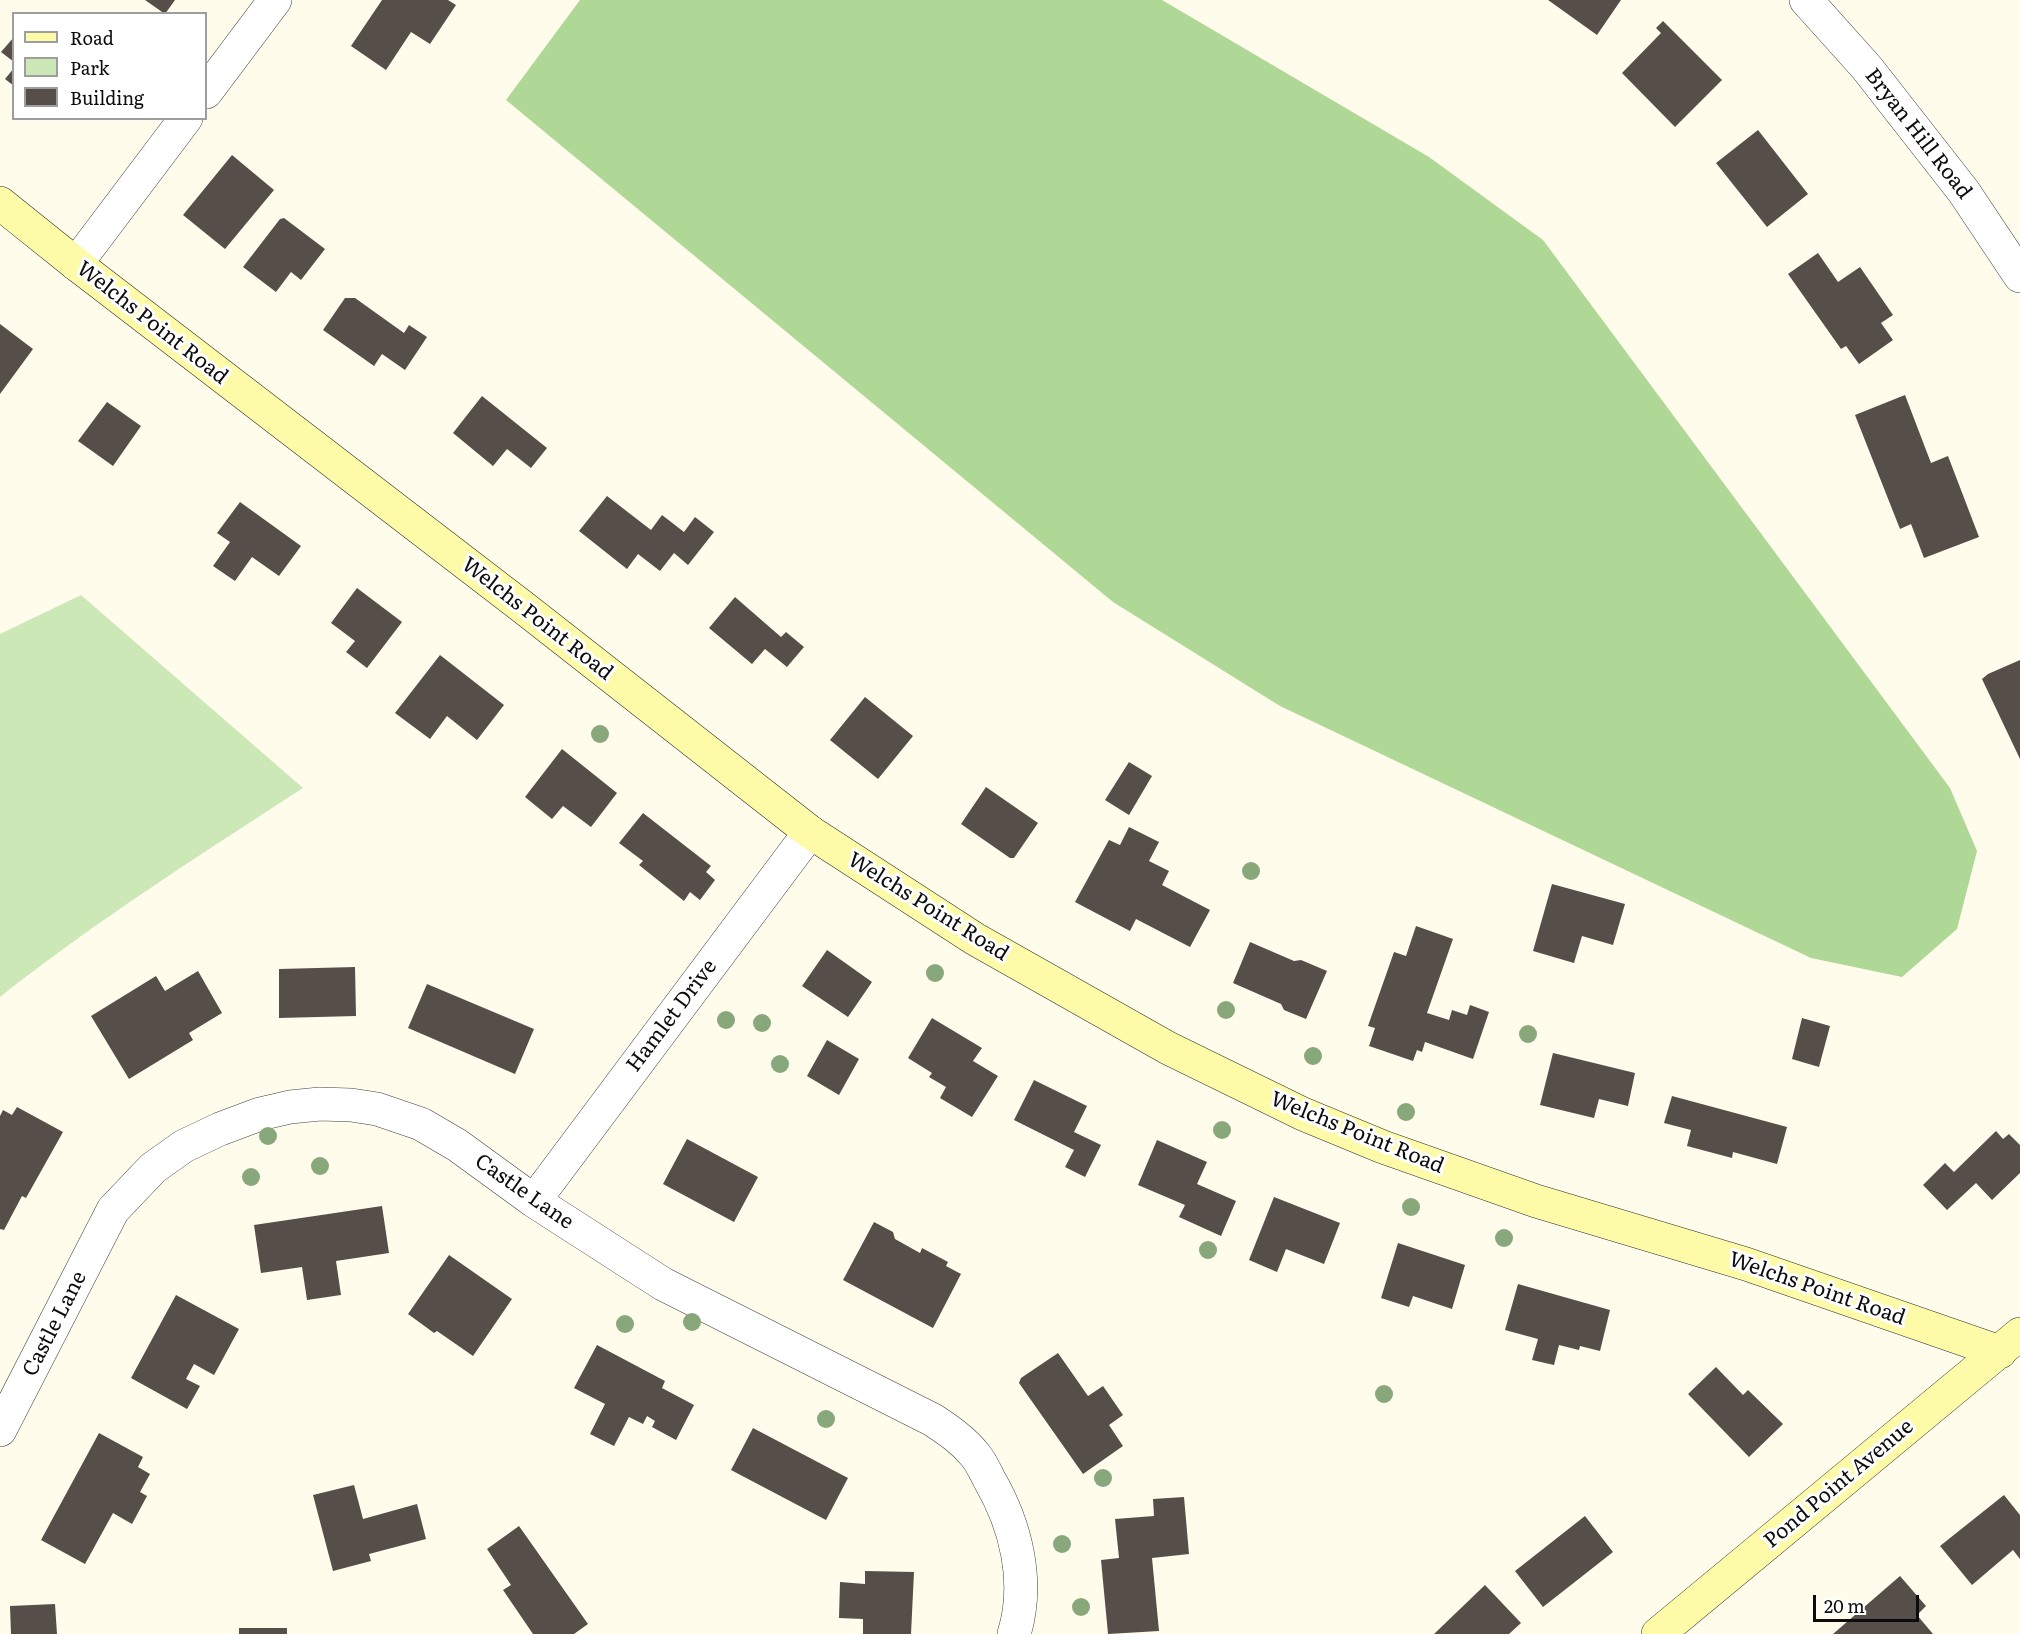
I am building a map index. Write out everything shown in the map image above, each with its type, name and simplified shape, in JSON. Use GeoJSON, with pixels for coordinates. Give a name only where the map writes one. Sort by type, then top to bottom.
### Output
{"type":"FeatureCollection","features":[{"type":"Feature","properties":{"kind":"street"},"geometry":{"type":"LineString","coordinates":[[207,91],[275,0]]}},
{"type":"Feature","properties":{"kind":"street","name":"Bryan Hill Road"},"geometry":{"type":"LineString","coordinates":[[1806,0],[1867,68],[1964,192],[2020,276]]}},
{"type":"Feature","properties":{"kind":"street"},"geometry":{"type":"LineString","coordinates":[[76,264],[184,120]]}},
{"type":"Feature","properties":{"kind":"street","name":"Welchs Point Road"},"geometry":{"type":"LineString","coordinates":[[0,203],[810,832],[985,945],[1168,1048],[1303,1114],[1383,1147],[1525,1198],[2010,1343]]}},
{"type":"Feature","properties":{"kind":"street","name":"Hamlet Drive"},"geometry":{"type":"LineString","coordinates":[[534,1201],[810,832]]}},
{"type":"Feature","properties":{"kind":"street","name":"Castle Lane"},"geometry":{"type":"LineString","coordinates":[[0,1430],[113,1210],[153,1168],[184,1146],[260,1114],[290,1107],[320,1104],[377,1109],[421,1124],[457,1145],[534,1201],[663,1284],[933,1420],[956,1436],[976,1456],[993,1484],[1017,1543],[1021,1591],[1014,1634]]}},
{"type":"Feature","properties":{"kind":"street","name":"Pond Point Avenue"},"geometry":{"type":"LineString","coordinates":[[1658,1634],[2010,1343]]}},
{"type":"Feature","properties":{"kind":"green space"},"geometry":{"type":"Polygon","coordinates":[[[580,0],[1162,0],[1429,157],[1543,240],[1950,788],[1977,851],[1957,929],[1902,977],[1811,958],[1280,706],[1113,602],[506,100],[580,0]]]}},
{"type":"Feature","properties":{"kind":"green space"},"geometry":{"type":"Polygon","coordinates":[[[81,595],[303,788],[111,915],[0,997],[0,634],[81,595]]]}},
{"type":"Feature","properties":{"kind":"building"},"geometry":{"type":"Polygon","coordinates":[[[145,0],[175,0],[166,12],[162,12],[145,0]]]}},
{"type":"Feature","properties":{"kind":"building"},"geometry":{"type":"Polygon","coordinates":[[[382,0],[448,0],[456,5],[430,44],[411,32],[386,70],[351,46],[382,0]]]}},
{"type":"Feature","properties":{"kind":"building"},"geometry":{"type":"Polygon","coordinates":[[[1548,0],[1621,0],[1597,35],[1548,0]]]}},
{"type":"Feature","properties":{"kind":"building"},"geometry":{"type":"Polygon","coordinates":[[[1663,21],[1722,80],[1675,127],[1622,73],[1661,33],[1656,28],[1663,21]]]}},
{"type":"Feature","properties":{"kind":"building"},"geometry":{"type":"Polygon","coordinates":[[[12,39],[12,60],[1,52],[12,39]]]}},
{"type":"Feature","properties":{"kind":"building"},"geometry":{"type":"Polygon","coordinates":[[[12,70],[12,84],[5,79],[12,70]]]}},
{"type":"Feature","properties":{"kind":"building"},"geometry":{"type":"Polygon","coordinates":[[[1758,130],[1808,194],[1767,227],[1716,163],[1758,130]]]}},
{"type":"Feature","properties":{"kind":"building"},"geometry":{"type":"Polygon","coordinates":[[[232,155],[274,190],[225,249],[183,215],[232,155]]]}},
{"type":"Feature","properties":{"kind":"building"},"geometry":{"type":"Polygon","coordinates":[[[284,218],[325,249],[301,280],[291,272],[276,292],[243,267],[280,219],[284,218]]]}},
{"type":"Feature","properties":{"kind":"building"},"geometry":{"type":"Polygon","coordinates":[[[1818,253],[1838,282],[1860,267],[1893,315],[1881,323],[1893,340],[1859,364],[1846,346],[1841,349],[1788,274],[1818,253]]]}},
{"type":"Feature","properties":{"kind":"building"},"geometry":{"type":"Polygon","coordinates":[[[345,298],[355,298],[404,333],[409,325],[427,337],[405,370],[382,354],[374,366],[323,330],[345,298]]]}},
{"type":"Feature","properties":{"kind":"building"},"geometry":{"type":"Polygon","coordinates":[[[0,324],[33,349],[0,394],[0,324]]]}},
{"type":"Feature","properties":{"kind":"building"},"geometry":{"type":"Polygon","coordinates":[[[1905,395],[1931,463],[1948,456],[1979,537],[1924,558],[1911,524],[1900,529],[1855,415],[1905,395]]]}},
{"type":"Feature","properties":{"kind":"building"},"geometry":{"type":"Polygon","coordinates":[[[482,396],[547,448],[531,468],[507,449],[493,466],[453,433],[482,396]]]}},
{"type":"Feature","properties":{"kind":"building"},"geometry":{"type":"Polygon","coordinates":[[[107,402],[141,426],[113,466],[78,441],[107,402]]]}},
{"type":"Feature","properties":{"kind":"building"},"geometry":{"type":"Polygon","coordinates":[[[607,496],[651,530],[662,515],[684,532],[695,517],[714,532],[688,565],[674,553],[660,571],[638,554],[627,569],[579,531],[607,496]]]}},
{"type":"Feature","properties":{"kind":"building"},"geometry":{"type":"Polygon","coordinates":[[[240,502],[301,546],[279,576],[252,557],[235,581],[213,566],[230,542],[217,533],[240,502]]]}},
{"type":"Feature","properties":{"kind":"building"},"geometry":{"type":"Polygon","coordinates":[[[357,588],[402,622],[367,668],[346,652],[355,641],[331,623],[357,588]]]}},
{"type":"Feature","properties":{"kind":"building"},"geometry":{"type":"Polygon","coordinates":[[[735,597],[781,637],[786,632],[804,647],[787,667],[765,649],[752,664],[709,628],[735,597]]]}},
{"type":"Feature","properties":{"kind":"building"},"geometry":{"type":"Polygon","coordinates":[[[440,655],[504,705],[477,740],[447,716],[430,739],[395,713],[440,655]]]}},
{"type":"Feature","properties":{"kind":"building"},"geometry":{"type":"Polygon","coordinates":[[[2020,660],[2020,759],[1982,679],[2020,660]]]}},
{"type":"Feature","properties":{"kind":"building"},"geometry":{"type":"Polygon","coordinates":[[[865,697],[913,736],[878,779],[830,740],[865,697]]]}},
{"type":"Feature","properties":{"kind":"building"},"geometry":{"type":"Polygon","coordinates":[[[562,749],[617,793],[591,827],[563,806],[552,819],[525,797],[562,749]]]}},
{"type":"Feature","properties":{"kind":"building"},"geometry":{"type":"Polygon","coordinates":[[[1129,762],[1152,776],[1129,815],[1105,800],[1129,762]]]}},
{"type":"Feature","properties":{"kind":"building"},"geometry":{"type":"Polygon","coordinates":[[[986,787],[1038,823],[1014,858],[1010,858],[961,824],[986,787]]]}},
{"type":"Feature","properties":{"kind":"building"},"geometry":{"type":"Polygon","coordinates":[[[643,813],[711,866],[706,872],[715,880],[700,900],[690,892],[684,901],[639,865],[643,861],[619,843],[643,813]]]}},
{"type":"Feature","properties":{"kind":"building"},"geometry":{"type":"Polygon","coordinates":[[[1129,827],[1159,842],[1149,861],[1169,871],[1162,885],[1210,910],[1190,947],[1136,919],[1130,931],[1075,902],[1109,840],[1120,845],[1129,827]]]}},
{"type":"Feature","properties":{"kind":"building"},"geometry":{"type":"Polygon","coordinates":[[[1552,884],[1625,904],[1613,945],[1582,936],[1574,963],[1533,951],[1552,884]]]}},
{"type":"Feature","properties":{"kind":"building"},"geometry":{"type":"Polygon","coordinates":[[[1416,926],[1453,939],[1427,1013],[1449,1020],[1452,1010],[1467,1015],[1470,1005],[1489,1012],[1473,1059],[1425,1042],[1422,1052],[1417,1050],[1413,1061],[1369,1046],[1375,1028],[1368,1026],[1394,952],[1406,956],[1416,926]]]}},
{"type":"Feature","properties":{"kind":"building"},"geometry":{"type":"Polygon","coordinates":[[[1250,942],[1294,961],[1301,960],[1327,971],[1306,1019],[1284,1010],[1281,1004],[1233,983],[1250,942]]]}},
{"type":"Feature","properties":{"kind":"building"},"geometry":{"type":"Polygon","coordinates":[[[827,950],[872,982],[848,1017],[802,986],[827,950]]]}},
{"type":"Feature","properties":{"kind":"building"},"geometry":{"type":"Polygon","coordinates":[[[355,967],[356,1016],[279,1018],[279,969],[355,967]]]}},
{"type":"Feature","properties":{"kind":"building"},"geometry":{"type":"Polygon","coordinates":[[[198,971],[222,1013],[189,1033],[193,1040],[129,1079],[91,1016],[156,976],[165,991],[198,971]]]}},
{"type":"Feature","properties":{"kind":"building"},"geometry":{"type":"Polygon","coordinates":[[[427,984],[534,1029],[515,1074],[408,1028],[427,984]]]}},
{"type":"Feature","properties":{"kind":"building"},"geometry":{"type":"Polygon","coordinates":[[[932,1018],[982,1048],[973,1061],[998,1076],[972,1117],[940,1098],[946,1087],[929,1077],[932,1073],[908,1058],[932,1018]]]}},
{"type":"Feature","properties":{"kind":"building"},"geometry":{"type":"Polygon","coordinates":[[[1802,1018],[1830,1026],[1819,1067],[1792,1059],[1802,1018]]]}},
{"type":"Feature","properties":{"kind":"building"},"geometry":{"type":"Polygon","coordinates":[[[827,1040],[859,1059],[839,1095],[807,1076],[827,1040]]]}},
{"type":"Feature","properties":{"kind":"building"},"geometry":{"type":"Polygon","coordinates":[[[1553,1053],[1635,1073],[1628,1106],[1599,1099],[1594,1118],[1540,1105],[1553,1053]]]}},
{"type":"Feature","properties":{"kind":"building"},"geometry":{"type":"Polygon","coordinates":[[[1034,1080],[1087,1106],[1074,1132],[1101,1145],[1085,1177],[1065,1167],[1074,1150],[1014,1120],[1034,1080]]]}},
{"type":"Feature","properties":{"kind":"building"},"geometry":{"type":"Polygon","coordinates":[[[1672,1096],[1787,1127],[1777,1164],[1733,1152],[1732,1158],[1687,1146],[1691,1130],[1664,1123],[1672,1096]]]}},
{"type":"Feature","properties":{"kind":"building"},"geometry":{"type":"Polygon","coordinates":[[[17,1107],[63,1132],[26,1198],[22,1196],[4,1230],[0,1229],[0,1116],[3,1110],[12,1115],[17,1107]]]}},
{"type":"Feature","properties":{"kind":"building"},"geometry":{"type":"Polygon","coordinates":[[[1996,1131],[2003,1139],[2009,1134],[2020,1145],[2020,1173],[1992,1200],[1976,1183],[1947,1210],[1923,1185],[1945,1163],[1954,1172],[1996,1131]]]}},
{"type":"Feature","properties":{"kind":"building"},"geometry":{"type":"Polygon","coordinates":[[[687,1139],[758,1177],[734,1222],[663,1184],[687,1139]]]}},
{"type":"Feature","properties":{"kind":"building"},"geometry":{"type":"Polygon","coordinates":[[[1157,1140],[1207,1162],[1197,1184],[1236,1201],[1221,1236],[1179,1217],[1185,1205],[1138,1185],[1157,1140]]]}},
{"type":"Feature","properties":{"kind":"building"},"geometry":{"type":"Polygon","coordinates":[[[1274,1197],[1340,1223],[1324,1264],[1286,1249],[1277,1272],[1249,1260],[1274,1197]]]}},
{"type":"Feature","properties":{"kind":"building"},"geometry":{"type":"Polygon","coordinates":[[[382,1206],[389,1253],[336,1261],[341,1295],[307,1300],[302,1267],[261,1273],[254,1225],[382,1206]]]}},
{"type":"Feature","properties":{"kind":"building"},"geometry":{"type":"Polygon","coordinates":[[[874,1222],[893,1232],[895,1239],[920,1253],[922,1248],[948,1262],[946,1266],[961,1274],[933,1328],[843,1280],[874,1222]]]}},
{"type":"Feature","properties":{"kind":"building"},"geometry":{"type":"Polygon","coordinates":[[[1398,1243],[1465,1265],[1452,1309],[1413,1296],[1409,1307],[1381,1298],[1398,1243]]]}},
{"type":"Feature","properties":{"kind":"building"},"geometry":{"type":"Polygon","coordinates":[[[449,1255],[512,1299],[473,1356],[437,1331],[434,1333],[408,1314],[449,1255]]]}},
{"type":"Feature","properties":{"kind":"building"},"geometry":{"type":"Polygon","coordinates":[[[1518,1284],[1610,1310],[1600,1351],[1580,1346],[1579,1350],[1559,1345],[1554,1365],[1532,1360],[1538,1339],[1505,1330],[1518,1284]]]}},
{"type":"Feature","properties":{"kind":"building"},"geometry":{"type":"Polygon","coordinates":[[[176,1295],[239,1329],[214,1375],[194,1364],[186,1379],[200,1386],[187,1409],[131,1378],[176,1295]]]}},
{"type":"Feature","properties":{"kind":"building"},"geometry":{"type":"Polygon","coordinates":[[[597,1345],[665,1381],[662,1388],[694,1405],[676,1440],[652,1427],[655,1421],[647,1416],[643,1424],[629,1417],[614,1446],[590,1434],[605,1404],[574,1388],[597,1345]]]}},
{"type":"Feature","properties":{"kind":"building"},"geometry":{"type":"Polygon","coordinates":[[[1058,1353],[1088,1396],[1103,1386],[1123,1415],[1109,1425],[1123,1446],[1083,1474],[1019,1383],[1021,1378],[1058,1353]]]}},
{"type":"Feature","properties":{"kind":"building"},"geometry":{"type":"Polygon","coordinates":[[[1716,1367],[1743,1395],[1748,1390],[1783,1424],[1749,1457],[1688,1394],[1716,1367]]]}},
{"type":"Feature","properties":{"kind":"building"},"geometry":{"type":"Polygon","coordinates":[[[753,1428],[848,1478],[826,1520],[731,1470],[753,1428]]]}},
{"type":"Feature","properties":{"kind":"building"},"geometry":{"type":"Polygon","coordinates":[[[99,1433],[143,1457],[138,1467],[150,1474],[140,1492],[147,1496],[132,1524],[113,1513],[85,1564],[41,1540],[99,1433]]]}},
{"type":"Feature","properties":{"kind":"building"},"geometry":{"type":"Polygon","coordinates":[[[354,1485],[363,1519],[417,1504],[426,1539],[369,1554],[371,1561],[333,1571],[313,1495],[354,1485]]]}},
{"type":"Feature","properties":{"kind":"building"},"geometry":{"type":"Polygon","coordinates":[[[2004,1495],[2020,1515],[2020,1559],[2013,1550],[1972,1585],[1940,1546],[2004,1495]]]}},
{"type":"Feature","properties":{"kind":"building"},"geometry":{"type":"Polygon","coordinates":[[[1184,1497],[1189,1554],[1152,1558],[1159,1631],[1108,1634],[1101,1560],[1119,1558],[1115,1519],[1154,1516],[1153,1499],[1184,1497]]]}},
{"type":"Feature","properties":{"kind":"building"},"geometry":{"type":"Polygon","coordinates":[[[1585,1516],[1613,1552],[1543,1607],[1515,1571],[1585,1516]]]}},
{"type":"Feature","properties":{"kind":"building"},"geometry":{"type":"Polygon","coordinates":[[[519,1526],[588,1624],[574,1634],[533,1634],[503,1590],[511,1585],[487,1549],[519,1526]]]}},
{"type":"Feature","properties":{"kind":"building"},"geometry":{"type":"Polygon","coordinates":[[[865,1571],[914,1572],[911,1634],[863,1634],[863,1619],[839,1618],[840,1582],[865,1584],[865,1571]]]}},
{"type":"Feature","properties":{"kind":"building"},"geometry":{"type":"Polygon","coordinates":[[[1900,1576],[1926,1606],[1917,1615],[1933,1634],[1833,1634],[1900,1576]]]}},
{"type":"Feature","properties":{"kind":"building"},"geometry":{"type":"Polygon","coordinates":[[[1485,1585],[1521,1623],[1509,1634],[1434,1634],[1485,1585]]]}},
{"type":"Feature","properties":{"kind":"building"},"geometry":{"type":"Polygon","coordinates":[[[55,1604],[57,1634],[11,1634],[10,1606],[55,1604]]]}},
{"type":"Feature","properties":{"kind":"building"},"geometry":{"type":"Polygon","coordinates":[[[239,1628],[287,1628],[287,1634],[239,1634],[239,1628]]]}}]}
